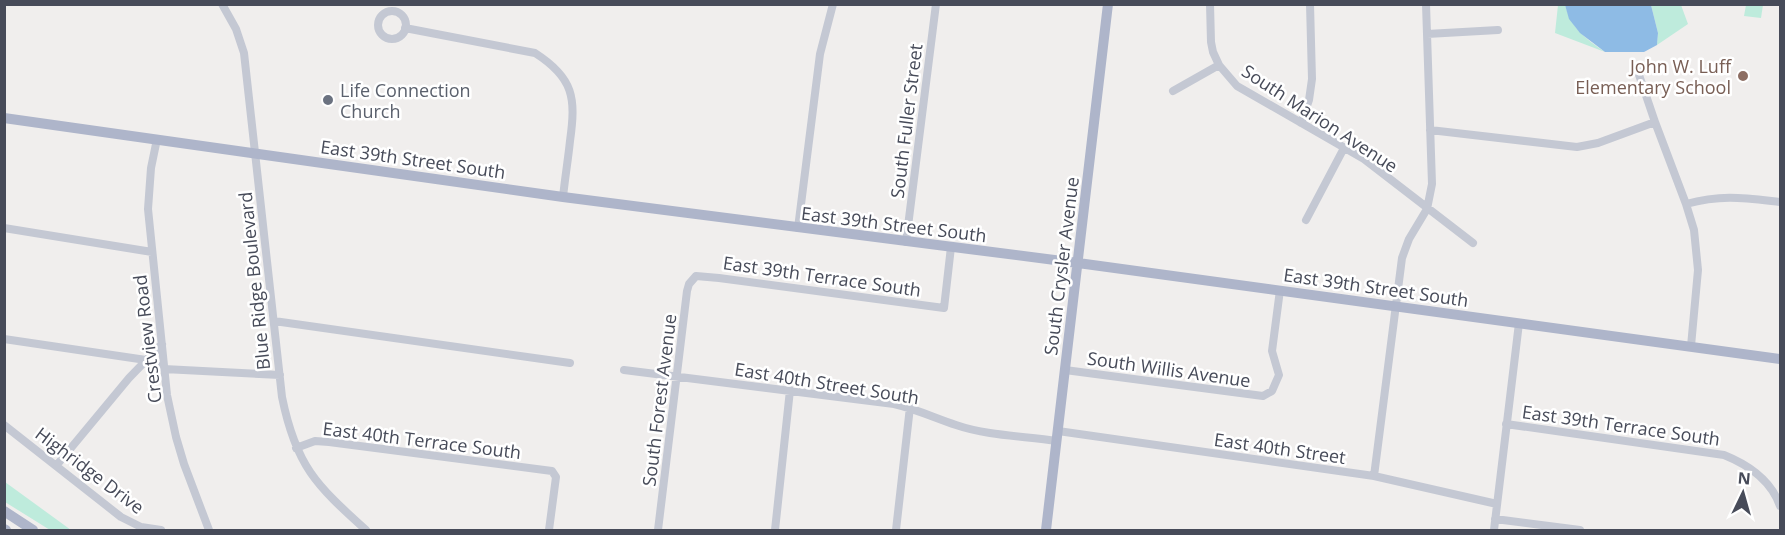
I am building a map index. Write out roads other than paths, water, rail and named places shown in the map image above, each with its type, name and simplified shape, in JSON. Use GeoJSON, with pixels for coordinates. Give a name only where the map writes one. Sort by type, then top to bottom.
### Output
{"type":"FeatureCollection","features":[{"type":"Feature","properties":{"kind":"main road","name":"South Crysler Avenue"},"geometry":{"type":"LineString","coordinates":[[1046,531],[1108,4]]}},
{"type":"Feature","properties":{"kind":"main road","name":"East 39th Street South"},"geometry":{"type":"LineString","coordinates":[[4,118],[562,197],[1078,263],[1780,359]]}},
{"type":"Feature","properties":{"kind":"main road"},"geometry":{"type":"LineString","coordinates":[[4,511],[33,531]]}},
{"type":"Feature","properties":{"kind":"street","name":"Blue Ridge Boulevard"},"geometry":{"type":"LineString","coordinates":[[222,4],[236,29],[244,53],[280,375],[288,426],[296,448],[318,485],[366,531]]}},
{"type":"Feature","properties":{"kind":"street"},"geometry":{"type":"LineString","coordinates":[[798,228],[820,54],[833,4]]}},
{"type":"Feature","properties":{"kind":"street","name":"South Fuller Street"},"geometry":{"type":"LineString","coordinates":[[906,242],[936,4]]}},
{"type":"Feature","properties":{"kind":"street","name":"South Marion Avenue"},"geometry":{"type":"LineString","coordinates":[[1210,4],[1211,42],[1219,65],[1238,86],[1364,159],[1473,243]]}},
{"type":"Feature","properties":{"kind":"street"},"geometry":{"type":"LineString","coordinates":[[1301,123],[1309,100],[1312,79],[1310,4]]}},
{"type":"Feature","properties":{"kind":"street"},"geometry":{"type":"LineString","coordinates":[[1374,476],[1402,258],[1427,209],[1432,184],[1426,4]]}},
{"type":"Feature","properties":{"kind":"street"},"geometry":{"type":"LineString","coordinates":[[405,27],[535,53],[550,62],[570,91],[574,112],[562,197]]}},
{"type":"Feature","properties":{"kind":"street"},"geometry":{"type":"LineString","coordinates":[[1427,34],[1498,30]]}},
{"type":"Feature","properties":{"kind":"street"},"geometry":{"type":"LineString","coordinates":[[1173,91],[1219,65]]}},
{"type":"Feature","properties":{"kind":"street"},"geometry":{"type":"LineString","coordinates":[[1637,69],[1694,230],[1698,270],[1691,346]]}},
{"type":"Feature","properties":{"kind":"street"},"geometry":{"type":"LineString","coordinates":[[1430,130],[1577,147],[1598,144],[1655,122]]}},
{"type":"Feature","properties":{"kind":"street","name":"Crestview Road"},"geometry":{"type":"LineString","coordinates":[[158,139],[151,168],[148,197],[164,369],[176,436],[209,531]]}},
{"type":"Feature","properties":{"kind":"street"},"geometry":{"type":"LineString","coordinates":[[1306,220],[1344,147]]}},
{"type":"Feature","properties":{"kind":"street"},"geometry":{"type":"LineString","coordinates":[[1686,204],[1708,198],[1727,197],[1780,202]]}},
{"type":"Feature","properties":{"kind":"street"},"geometry":{"type":"LineString","coordinates":[[4,228],[152,252]]}},
{"type":"Feature","properties":{"kind":"street","name":"East 39th Terrace South"},"geometry":{"type":"LineString","coordinates":[[696,276],[944,308],[951,247]]}},
{"type":"Feature","properties":{"kind":"street","name":"South Forest Avenue"},"geometry":{"type":"LineString","coordinates":[[658,531],[687,291],[689,284],[696,276]]}},
{"type":"Feature","properties":{"kind":"street","name":"South Willis Avenue"},"geometry":{"type":"LineString","coordinates":[[1065,370],[1263,396],[1276,386],[1279,375],[1272,351],[1272,341],[1280,290]]}},
{"type":"Feature","properties":{"kind":"street"},"geometry":{"type":"LineString","coordinates":[[274,321],[570,363]]}},
{"type":"Feature","properties":{"kind":"street"},"geometry":{"type":"LineString","coordinates":[[1494,531],[1519,323]]}},
{"type":"Feature","properties":{"kind":"street"},"geometry":{"type":"LineString","coordinates":[[4,339],[146,360],[164,369],[280,375]]}},
{"type":"Feature","properties":{"kind":"street"},"geometry":{"type":"LineString","coordinates":[[56,466],[162,344]]}},
{"type":"Feature","properties":{"kind":"street","name":"East 40th Street South"},"geometry":{"type":"LineString","coordinates":[[624,370],[910,407],[956,425],[979,431],[1058,436]]}},
{"type":"Feature","properties":{"kind":"street"},"geometry":{"type":"LineString","coordinates":[[775,531],[790,390]]}},
{"type":"Feature","properties":{"kind":"street"},"geometry":{"type":"LineString","coordinates":[[896,531],[910,407]]}},
{"type":"Feature","properties":{"kind":"street","name":"East 39th Terrace South"},"geometry":{"type":"LineString","coordinates":[[1506,424],[1724,455],[1754,471],[1772,490],[1780,506]]}},
{"type":"Feature","properties":{"kind":"street","name":"Highridge Drive"},"geometry":{"type":"LineString","coordinates":[[4,425],[121,518],[141,527],[161,531]]}},
{"type":"Feature","properties":{"kind":"street","name":"East 40th Street"},"geometry":{"type":"LineString","coordinates":[[1058,436],[1374,476],[1497,504]]}},
{"type":"Feature","properties":{"kind":"street","name":"East 40th Terrace South"},"geometry":{"type":"LineString","coordinates":[[296,448],[315,441],[329,442],[552,471],[556,477],[549,531]]}},
{"type":"Feature","properties":{"kind":"street"},"geometry":{"type":"LineString","coordinates":[[1495,519],[1580,531]]}},
{"type":"Feature","properties":{"kind":"water"},"geometry":{"type":"Polygon","coordinates":[[[1565,5],[1651,5],[1658,33],[1657,45],[1644,52],[1605,52],[1580,33],[1569,19],[1565,5]]]}},
{"type":"Feature","properties":{"kind":"place","name":"John W. Luff Elementary School"},"geometry":{"type":"Point","coordinates":[1743,76]}},
{"type":"Feature","properties":{"kind":"place","name":"Life Connection Church"},"geometry":{"type":"Point","coordinates":[328,100]}}]}
